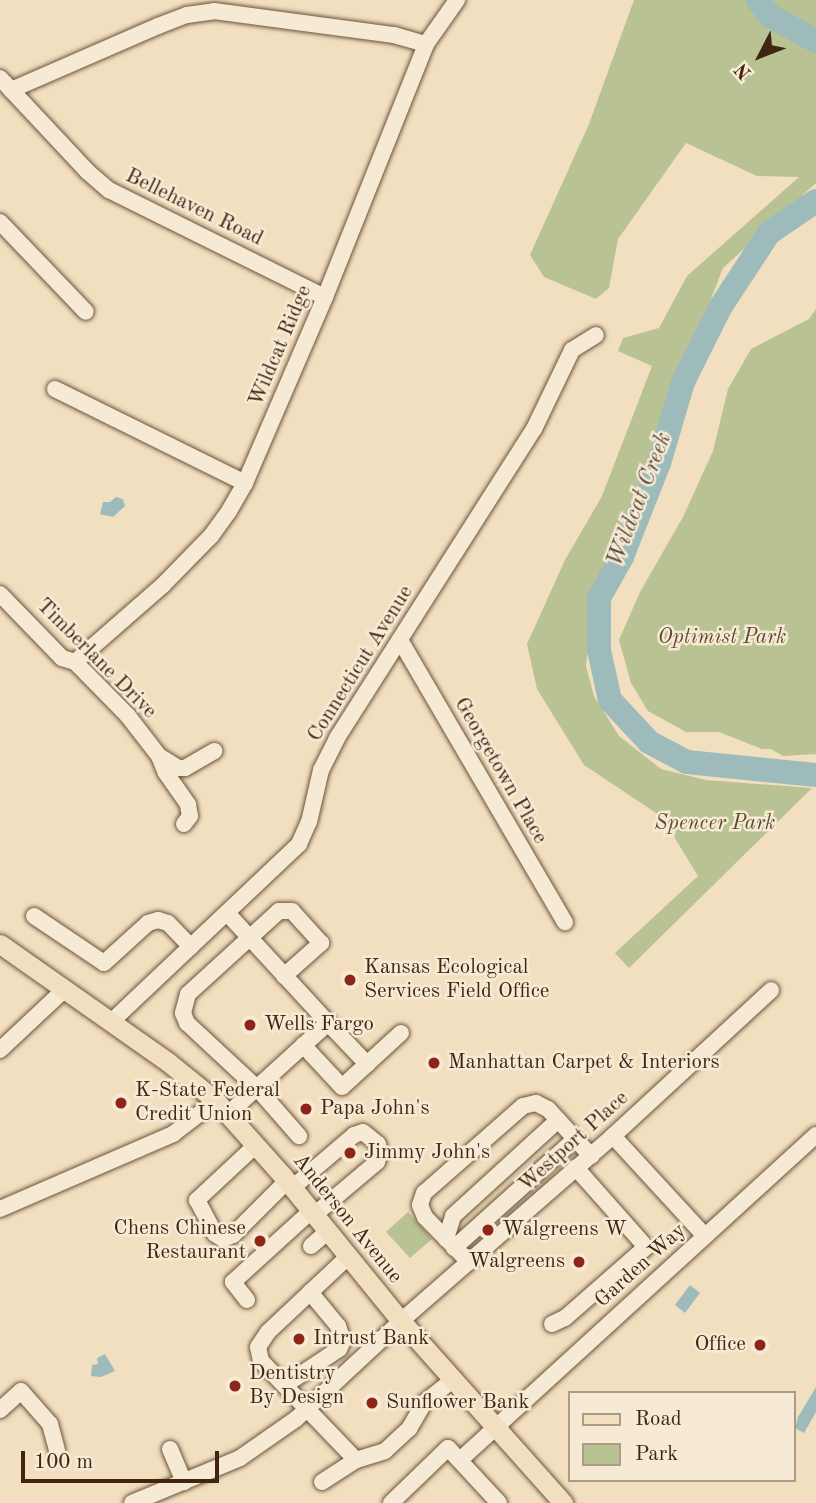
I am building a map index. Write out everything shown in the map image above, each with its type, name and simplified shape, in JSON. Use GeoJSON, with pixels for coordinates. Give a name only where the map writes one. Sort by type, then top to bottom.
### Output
{"type":"FeatureCollection","features":[{"type":"Feature","properties":{"kind":"main road","name":"Anderson Avenue"},"geometry":{"type":"LineString","coordinates":[[0,944],[168,1062],[222,1108],[290,1184],[401,1321],[495,1427],[551,1496],[563,1503]]}},
{"type":"Feature","properties":{"kind":"street","name":"Wildcat Ridge"},"geometry":{"type":"LineString","coordinates":[[75,663],[163,585],[211,536],[245,483],[325,297],[426,44],[457,0]]}},
{"type":"Feature","properties":{"kind":"street"},"geometry":{"type":"LineString","coordinates":[[5,84],[187,15],[214,12],[394,34],[426,44]]}},
{"type":"Feature","properties":{"kind":"street","name":"Bellehaven Road"},"geometry":{"type":"LineString","coordinates":[[5,84],[88,172],[109,190],[325,297]]}},
{"type":"Feature","properties":{"kind":"street"},"geometry":{"type":"LineString","coordinates":[[0,222],[86,312]]}},
{"type":"Feature","properties":{"kind":"street","name":"Connecticut Avenue"},"geometry":{"type":"LineString","coordinates":[[111,1022],[299,844],[309,822],[321,769],[337,738],[540,418],[572,350],[596,335]]}},
{"type":"Feature","properties":{"kind":"street"},"geometry":{"type":"LineString","coordinates":[[55,389],[245,483]]}},
{"type":"Feature","properties":{"kind":"street","name":"Timberlane Drive"},"geometry":{"type":"LineString","coordinates":[[0,594],[62,657],[75,663],[128,716],[159,757],[190,809],[190,816],[184,824]]}},
{"type":"Feature","properties":{"kind":"street","name":"Georgetown Place"},"geometry":{"type":"LineString","coordinates":[[400,640],[565,922]]}},
{"type":"Feature","properties":{"kind":"street"},"geometry":{"type":"LineString","coordinates":[[159,757],[178,768],[185,768],[214,751]]}},
{"type":"Feature","properties":{"kind":"street"},"geometry":{"type":"LineString","coordinates":[[284,976],[321,943],[292,911],[279,911],[188,994],[183,1013],[187,1023],[197,1034],[257,1088],[299,1136]]}},
{"type":"Feature","properties":{"kind":"street"},"geometry":{"type":"LineString","coordinates":[[227,914],[367,1065]]}},
{"type":"Feature","properties":{"kind":"street"},"geometry":{"type":"LineString","coordinates":[[34,916],[104,962],[148,923],[158,920],[168,923],[191,947]]}},
{"type":"Feature","properties":{"kind":"street"},"geometry":{"type":"LineString","coordinates":[[0,1050],[65,989]]}},
{"type":"Feature","properties":{"kind":"street","name":"Westport Place"},"geometry":{"type":"LineString","coordinates":[[132,1503],[155,1499],[184,1482],[260,1446],[309,1407],[401,1321],[591,1156],[771,990]]}},
{"type":"Feature","properties":{"kind":"street"},"geometry":{"type":"LineString","coordinates":[[0,1209],[173,1134],[222,1108],[257,1088],[328,1023]]}},
{"type":"Feature","properties":{"kind":"street"},"geometry":{"type":"LineString","coordinates":[[303,1045],[342,1087],[401,1033]]}},
{"type":"Feature","properties":{"kind":"street"},"geometry":{"type":"LineString","coordinates":[[468,1262],[425,1217],[420,1205],[424,1193],[523,1106],[536,1103],[548,1109],[591,1156]]}},
{"type":"Feature","properties":{"kind":"street"},"geometry":{"type":"LineString","coordinates":[[450,1243],[453,1216],[558,1120]]}},
{"type":"Feature","properties":{"kind":"street"},"geometry":{"type":"LineString","coordinates":[[247,1300],[233,1282],[377,1161],[380,1153],[378,1144],[363,1132],[354,1135],[290,1184],[233,1235],[223,1239],[211,1228],[197,1200],[256,1145]]}},
{"type":"Feature","properties":{"kind":"street"},"geometry":{"type":"LineString","coordinates":[[613,1136],[705,1236]]}},
{"type":"Feature","properties":{"kind":"street","name":"Garden Way"},"geometry":{"type":"LineString","coordinates":[[460,1460],[816,1136]]}},
{"type":"Feature","properties":{"kind":"street"},"geometry":{"type":"LineString","coordinates":[[450,1243],[575,1139]]}},
{"type":"Feature","properties":{"kind":"street"},"geometry":{"type":"LineString","coordinates":[[552,1324],[565,1318],[646,1247],[576,1168]]}},
{"type":"Feature","properties":{"kind":"street"},"geometry":{"type":"LineString","coordinates":[[311,1246],[328,1231]]}},
{"type":"Feature","properties":{"kind":"street"},"geometry":{"type":"LineString","coordinates":[[348,1257],[268,1332],[258,1347],[261,1361],[309,1407],[356,1460]]}},
{"type":"Feature","properties":{"kind":"street"},"geometry":{"type":"LineString","coordinates":[[285,1385],[339,1349],[343,1341],[338,1326],[310,1292]]}},
{"type":"Feature","properties":{"kind":"street"},"geometry":{"type":"LineString","coordinates":[[322,1482],[356,1460],[385,1451],[409,1429],[424,1403],[452,1380]]}},
{"type":"Feature","properties":{"kind":"street"},"geometry":{"type":"LineString","coordinates":[[0,1410],[21,1391],[50,1424],[57,1450]]}},
{"type":"Feature","properties":{"kind":"street"},"geometry":{"type":"LineString","coordinates":[[391,1503],[448,1448],[499,1503]]}},
{"type":"Feature","properties":{"kind":"street"},"geometry":{"type":"LineString","coordinates":[[170,1449],[184,1482]]}},
{"type":"Feature","properties":{"kind":"green space","name":"Spencer Park"},"geometry":{"type":"Polygon","coordinates":[[[634,0],[816,0],[816,183],[723,268],[690,352],[670,390],[642,479],[594,595],[586,666],[594,696],[619,736],[661,769],[706,780],[812,788],[629,968],[615,953],[698,876],[662,817],[584,765],[537,689],[527,644],[565,560],[602,496],[652,366],[618,351],[623,338],[659,328],[687,276],[799,177],[757,176],[686,143],[618,239],[609,288],[596,299],[544,277],[530,255],[589,124],[634,0]]]}},
{"type":"Feature","properties":{"kind":"green space","name":"Optimist Park"},"geometry":{"type":"Polygon","coordinates":[[[816,309],[816,754],[783,756],[771,749],[762,749],[719,732],[686,732],[648,711],[631,683],[619,640],[640,592],[683,517],[713,451],[728,389],[751,349],[809,319],[816,309]]]}},
{"type":"Feature","properties":{"kind":"green space"},"geometry":{"type":"Polygon","coordinates":[[[408,1212],[432,1239],[410,1258],[386,1232],[408,1212]]]}},
{"type":"Feature","properties":{"kind":"water"},"geometry":{"type":"Polygon","coordinates":[[[116,497],[123,499],[125,506],[113,517],[100,514],[103,502],[110,502],[116,497]]]}},
{"type":"Feature","properties":{"kind":"water"},"geometry":{"type":"Polygon","coordinates":[[[690,1285],[700,1293],[685,1313],[675,1305],[690,1285]]]}},
{"type":"Feature","properties":{"kind":"water"},"geometry":{"type":"Polygon","coordinates":[[[105,1354],[115,1371],[101,1377],[91,1376],[92,1365],[98,1364],[97,1358],[105,1354]]]}},
{"type":"Feature","properties":{"kind":"water"},"geometry":{"type":"Polygon","coordinates":[[[816,1387],[816,1412],[804,1433],[795,1428],[798,1417],[816,1387]]]}},
{"type":"Feature","properties":{"kind":"waterway","name":"Wildcat Creek"},"geometry":{"type":"LineString","coordinates":[[758,0],[770,16],[816,41]]}},
{"type":"Feature","properties":{"kind":"waterway","name":"Wildcat Creek"},"geometry":{"type":"LineString","coordinates":[[816,201],[769,233],[721,306],[683,382],[659,463],[622,557],[599,598],[599,650],[610,700],[649,742],[687,762],[816,775]]}},
{"type":"Feature","properties":{"kind":"place","name":"Kansas Ecological Services Field Office"},"geometry":{"type":"Point","coordinates":[350,980]}},
{"type":"Feature","properties":{"kind":"place","name":"Wells Fargo"},"geometry":{"type":"Point","coordinates":[250,1025]}},
{"type":"Feature","properties":{"kind":"place","name":"Manhattan Carpet & Interiors"},"geometry":{"type":"Point","coordinates":[434,1063]}},
{"type":"Feature","properties":{"kind":"place","name":"K-State Federal Credit Union"},"geometry":{"type":"Point","coordinates":[121,1103]}},
{"type":"Feature","properties":{"kind":"place","name":"Papa John's"},"geometry":{"type":"Point","coordinates":[306,1109]}},
{"type":"Feature","properties":{"kind":"place","name":"Jimmy John's"},"geometry":{"type":"Point","coordinates":[350,1153]}},
{"type":"Feature","properties":{"kind":"place","name":"Walgreens W"},"geometry":{"type":"Point","coordinates":[488,1230]}},
{"type":"Feature","properties":{"kind":"place","name":"Chens Chinese Restaurant"},"geometry":{"type":"Point","coordinates":[260,1241]}},
{"type":"Feature","properties":{"kind":"place","name":"Walgreens"},"geometry":{"type":"Point","coordinates":[579,1262]}},
{"type":"Feature","properties":{"kind":"place","name":"Intrust Bank"},"geometry":{"type":"Point","coordinates":[299,1339]}},
{"type":"Feature","properties":{"kind":"place","name":"Office"},"geometry":{"type":"Point","coordinates":[760,1345]}},
{"type":"Feature","properties":{"kind":"place","name":"Dentistry By Design"},"geometry":{"type":"Point","coordinates":[235,1386]}},
{"type":"Feature","properties":{"kind":"place","name":"Sunflower Bank"},"geometry":{"type":"Point","coordinates":[372,1403]}}]}
